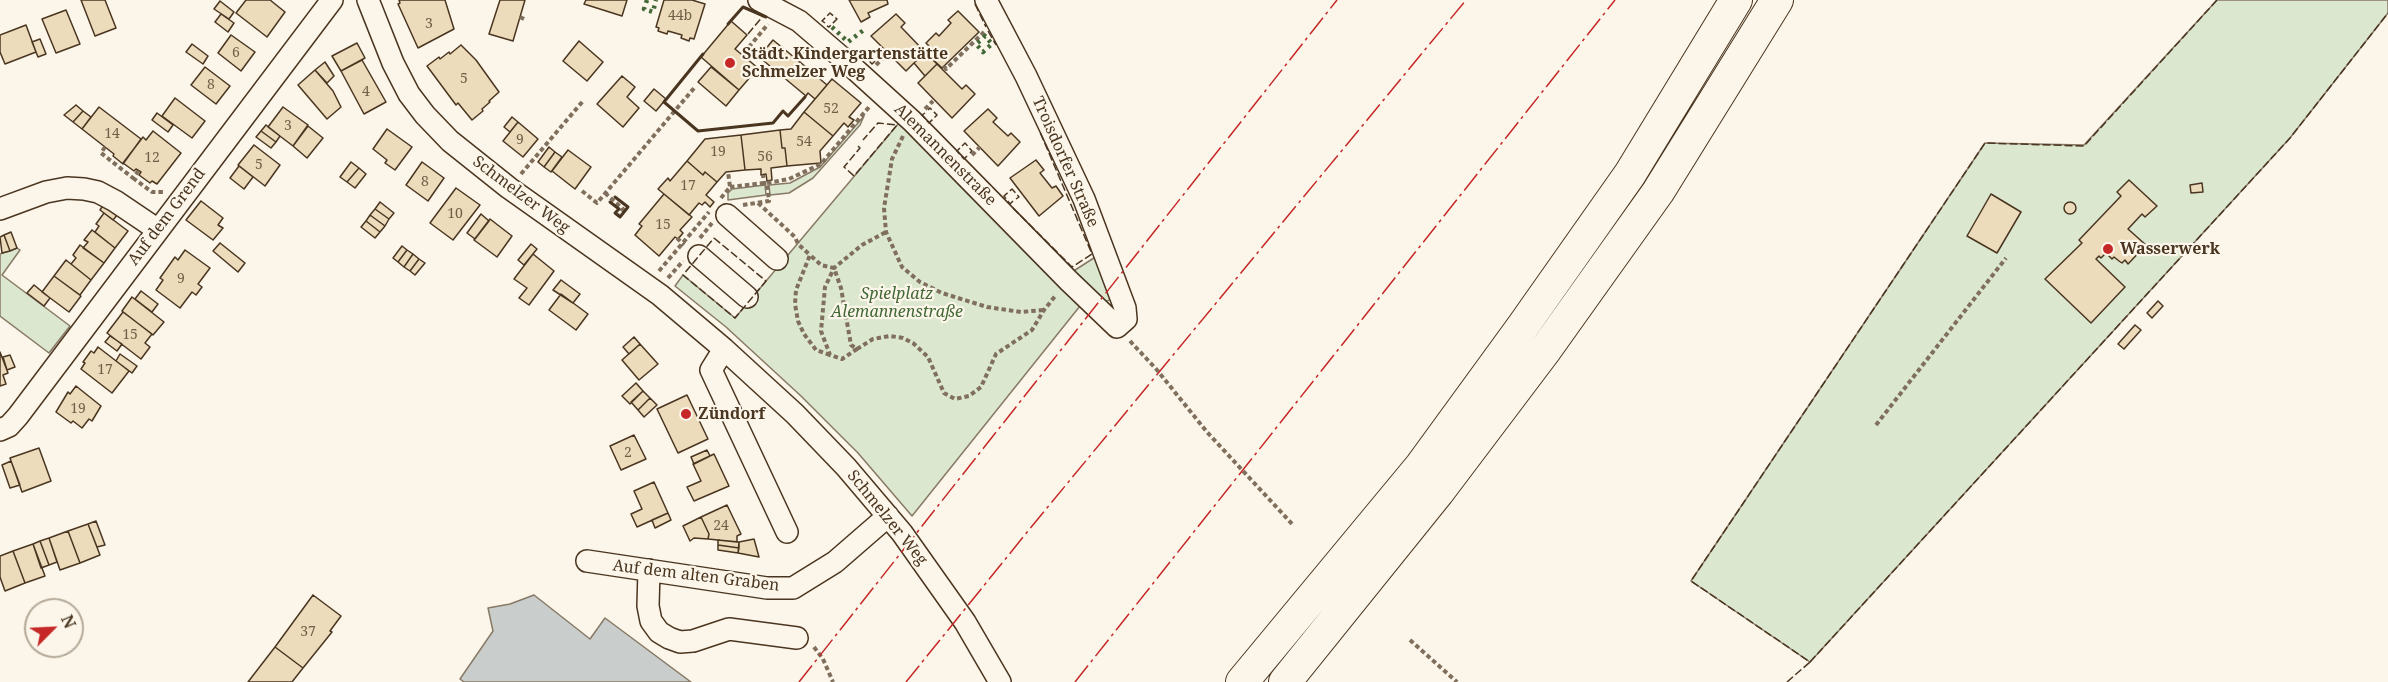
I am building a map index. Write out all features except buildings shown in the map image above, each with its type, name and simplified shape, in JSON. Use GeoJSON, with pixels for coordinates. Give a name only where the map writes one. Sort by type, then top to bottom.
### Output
{"type":"FeatureCollection","features":[{"type":"Feature","properties":{"kind":"highway"},"geometry":{"type":"LineString","coordinates":[[1242,682],[1421,466],[1523,326],[1630,174],[1736,0]]}},
{"type":"Feature","properties":{"kind":"highway"},"geometry":{"type":"LineString","coordinates":[[1285,682],[1438,492],[1546,349],[1658,192],[1777,0]]}},
{"type":"Feature","properties":{"kind":"street","name":"Auf dem Grend"},"geometry":{"type":"LineString","coordinates":[[0,430],[9,426],[18,416],[332,0]]}},
{"type":"Feature","properties":{"kind":"street","name":"Schmelzer Weg"},"geometry":{"type":"LineString","coordinates":[[368,0],[393,63],[417,105],[450,141],[509,188],[647,286],[724,349],[795,414],[846,467],[888,516],[959,613],[1000,682]]}},
{"type":"Feature","properties":{"kind":"street","name":"Alemannenstraße"},"geometry":{"type":"LineString","coordinates":[[759,0],[781,10],[816,35],[881,93],[916,125],[1069,282],[1117,327]]}},
{"type":"Feature","properties":{"kind":"street","name":"Troisdorfer Straße"},"geometry":{"type":"LineString","coordinates":[[986,0],[1026,76],[1084,199],[1125,308],[1126,319],[1117,327]]}},
{"type":"Feature","properties":{"kind":"street"},"geometry":{"type":"LineString","coordinates":[[0,209],[46,192],[67,188],[84,189],[99,192],[158,230]]}},
{"type":"Feature","properties":{"kind":"street"},"geometry":{"type":"LineString","coordinates":[[719,209],[777,259]]}},
{"type":"Feature","properties":{"kind":"street"},"geometry":{"type":"LineString","coordinates":[[699,256],[747,297]]}},
{"type":"Feature","properties":{"kind":"street"},"geometry":{"type":"LineString","coordinates":[[724,349],[711,370],[787,532]]}},
{"type":"Feature","properties":{"kind":"street","name":"Auf dem alten Graben"},"geometry":{"type":"LineString","coordinates":[[587,561],[767,588],[793,588],[835,562],[888,516]]}},
{"type":"Feature","properties":{"kind":"street"},"geometry":{"type":"LineString","coordinates":[[649,570],[648,606],[651,621],[659,632],[669,638],[680,642],[693,641],[729,629],[797,638]]}},
{"type":"Feature","properties":{"kind":"path"},"geometry":{"type":"LineString","coordinates":[[744,53],[781,10]]}},
{"type":"Feature","properties":{"kind":"path"},"geometry":{"type":"LineString","coordinates":[[944,66],[946,69],[996,20]]}},
{"type":"Feature","properties":{"kind":"path"},"geometry":{"type":"LineString","coordinates":[[872,69],[888,53]]}},
{"type":"Feature","properties":{"kind":"path"},"geometry":{"type":"LineString","coordinates":[[582,191],[597,203],[695,87]]}},
{"type":"Feature","properties":{"kind":"path"},"geometry":{"type":"LineString","coordinates":[[730,187],[789,179],[821,164],[881,93]]}},
{"type":"Feature","properties":{"kind":"path"},"geometry":{"type":"LineString","coordinates":[[509,188],[583,101]]}},
{"type":"Feature","properties":{"kind":"path"},"geometry":{"type":"LineString","coordinates":[[916,125],[902,137],[892,159],[884,208],[886,232],[902,267],[920,282],[942,293],[987,307],[1021,312],[1044,310]]}},
{"type":"Feature","properties":{"kind":"path"},"geometry":{"type":"LineString","coordinates":[[105,147],[101,153],[133,178],[152,192],[163,192],[177,203]]}},
{"type":"Feature","properties":{"kind":"path"},"geometry":{"type":"LineString","coordinates":[[133,178],[139,171]]}},
{"type":"Feature","properties":{"kind":"path"},"geometry":{"type":"LineString","coordinates":[[647,286],[719,209],[730,187],[728,172]]}},
{"type":"Feature","properties":{"kind":"path"},"geometry":{"type":"LineString","coordinates":[[763,175],[769,201],[758,202],[821,265],[834,268]]}},
{"type":"Feature","properties":{"kind":"path"},"geometry":{"type":"LineString","coordinates":[[605,194],[623,208],[619,214]]}},
{"type":"Feature","properties":{"kind":"path"},"geometry":{"type":"LineString","coordinates":[[830,355],[821,331],[825,287],[834,268],[868,241],[886,232]]}},
{"type":"Feature","properties":{"kind":"path"},"geometry":{"type":"LineString","coordinates":[[810,255],[796,290],[795,304],[798,321],[809,343],[816,350],[842,359],[873,339],[890,336],[912,343],[928,357],[944,393],[955,399],[969,396],[981,387],[996,354],[1032,330],[1044,310],[1069,282]]}},
{"type":"Feature","properties":{"kind":"path"},"geometry":{"type":"LineString","coordinates":[[1876,425],[2006,258]]}},
{"type":"Feature","properties":{"kind":"path"},"geometry":{"type":"LineString","coordinates":[[834,268],[841,288],[851,345],[857,349]]}},
{"type":"Feature","properties":{"kind":"path"},"geometry":{"type":"LineString","coordinates":[[1117,327],[1157,370],[1207,432],[1293,525]]}},
{"type":"Feature","properties":{"kind":"path"},"geometry":{"type":"LineString","coordinates":[[797,638],[818,649],[833,682]]}},
{"type":"Feature","properties":{"kind":"path"},"geometry":{"type":"LineString","coordinates":[[1410,640],[1457,682]]}},
{"type":"Feature","properties":{"kind":"green space"},"geometry":{"type":"Polygon","coordinates":[[[2217,0],[2388,0],[2388,13],[2290,138],[1810,662],[1691,581],[1985,143],[2084,145],[2217,0]]]}},
{"type":"Feature","properties":{"kind":"green space"},"geometry":{"type":"Polygon","coordinates":[[[864,116],[860,125],[813,178],[789,193],[770,195],[769,185],[790,183],[820,167],[864,116]]]}},
{"type":"Feature","properties":{"kind":"green space","name":"Spielplatz Alemannenstraße"},"geometry":{"type":"Polygon","coordinates":[[[899,123],[1080,306],[912,516],[858,453],[801,396],[726,327],[675,286],[683,275],[735,318],[899,123]]]}},
{"type":"Feature","properties":{"kind":"green space"},"geometry":{"type":"Polygon","coordinates":[[[765,185],[766,195],[728,200],[728,193],[732,189],[765,185]]]}},
{"type":"Feature","properties":{"kind":"green space"},"geometry":{"type":"Polygon","coordinates":[[[17,248],[20,250],[2,275],[70,326],[49,353],[0,316],[0,254],[17,248]]]}},
{"type":"Feature","properties":{"kind":"green space"},"geometry":{"type":"Polygon","coordinates":[[[1097,256],[1112,298],[1103,304],[1072,272],[1097,256]]]}},
{"type":"Feature","properties":{"kind":"shaded area"},"geometry":{"type":"Polygon","coordinates":[[[534,595],[590,639],[605,618],[691,682],[464,682],[460,679],[493,631],[488,608],[510,604],[534,595]]]}},
{"type":"Feature","properties":{"kind":"hedge"},"geometry":{"type":"LineString","coordinates":[[647,0],[644,9],[653,12],[656,0]]}},
{"type":"Feature","properties":{"kind":"hedge"},"geometry":{"type":"LineString","coordinates":[[832,27],[848,42],[865,29]]}},
{"type":"Feature","properties":{"kind":"hedge"},"geometry":{"type":"LineString","coordinates":[[980,41],[976,44],[983,52],[992,44],[985,36],[982,39]]}},
{"type":"Feature","properties":{"kind":"fence"},"geometry":{"type":"LineString","coordinates":[[2217,0],[2084,146],[1985,143],[1691,581],[1810,662],[2290,138],[2388,13]]}},
{"type":"Feature","properties":{"kind":"fence"},"geometry":{"type":"LineString","coordinates":[[975,4],[986,27]]}},
{"type":"Feature","properties":{"kind":"fence"},"geometry":{"type":"LineString","coordinates":[[825,23],[822,21],[830,13],[837,19],[829,27],[827,26]]}},
{"type":"Feature","properties":{"kind":"fence"},"geometry":{"type":"LineString","coordinates":[[748,34],[763,16]]}},
{"type":"Feature","properties":{"kind":"fence"},"geometry":{"type":"LineString","coordinates":[[988,31],[996,45]]}},
{"type":"Feature","properties":{"kind":"fence"},"geometry":{"type":"LineString","coordinates":[[875,61],[872,64],[865,56],[873,49],[880,56],[877,59]]}},
{"type":"Feature","properties":{"kind":"fence"},"geometry":{"type":"LineString","coordinates":[[925,113],[922,115],[929,123],[937,115],[930,108],[928,110]]}},
{"type":"Feature","properties":{"kind":"fence"},"geometry":{"type":"LineString","coordinates":[[858,146],[860,148],[844,167],[854,176],[897,125],[878,123],[863,140]]}},
{"type":"Feature","properties":{"kind":"fence"},"geometry":{"type":"LineString","coordinates":[[1013,208],[1072,267],[1092,254],[1040,132]]}},
{"type":"Feature","properties":{"kind":"fence"},"geometry":{"type":"LineString","coordinates":[[967,156],[964,159],[957,151],[965,143],[972,151],[970,153]]}},
{"type":"Feature","properties":{"kind":"fence"},"geometry":{"type":"LineString","coordinates":[[1013,201],[1010,204],[1004,196],[1012,189],[1019,197],[1016,199]]}},
{"type":"Feature","properties":{"kind":"fence"},"geometry":{"type":"LineString","coordinates":[[714,238],[766,281],[735,318],[683,275],[714,238]]}},
{"type":"Feature","properties":{"kind":"fence"},"geometry":{"type":"LineString","coordinates":[[1787,682],[1810,662]]}},
{"type":"Feature","properties":{"kind":"wall"},"geometry":{"type":"LineString","coordinates":[[728,24],[743,7],[766,17]]}},
{"type":"Feature","properties":{"kind":"wall"},"geometry":{"type":"LineString","coordinates":[[703,54],[664,102],[698,131],[773,123],[783,111],[788,116],[805,97]]}},
{"type":"Feature","properties":{"kind":"wall"},"geometry":{"type":"LineString","coordinates":[[610,202],[619,209],[615,213],[620,217],[628,207],[615,197]]}},
{"type":"Feature","properties":{"kind":"power"},"geometry":{"type":"LineString","coordinates":[[799,682],[1337,0]]}},
{"type":"Feature","properties":{"kind":"power"},"geometry":{"type":"LineString","coordinates":[[906,682],[1466,0]]}},
{"type":"Feature","properties":{"kind":"power"},"geometry":{"type":"LineString","coordinates":[[1075,682],[1615,0]]}},
{"type":"Feature","properties":{"kind":"place","name":"Städt. Kindergartenstätte Schmelzer Weg"},"geometry":{"type":"Point","coordinates":[730,63]}},
{"type":"Feature","properties":{"kind":"place","name":"Wasserwerk"},"geometry":{"type":"Point","coordinates":[2108,249]}},
{"type":"Feature","properties":{"kind":"place","name":"Zündorf"},"geometry":{"type":"Point","coordinates":[686,414]}}]}
